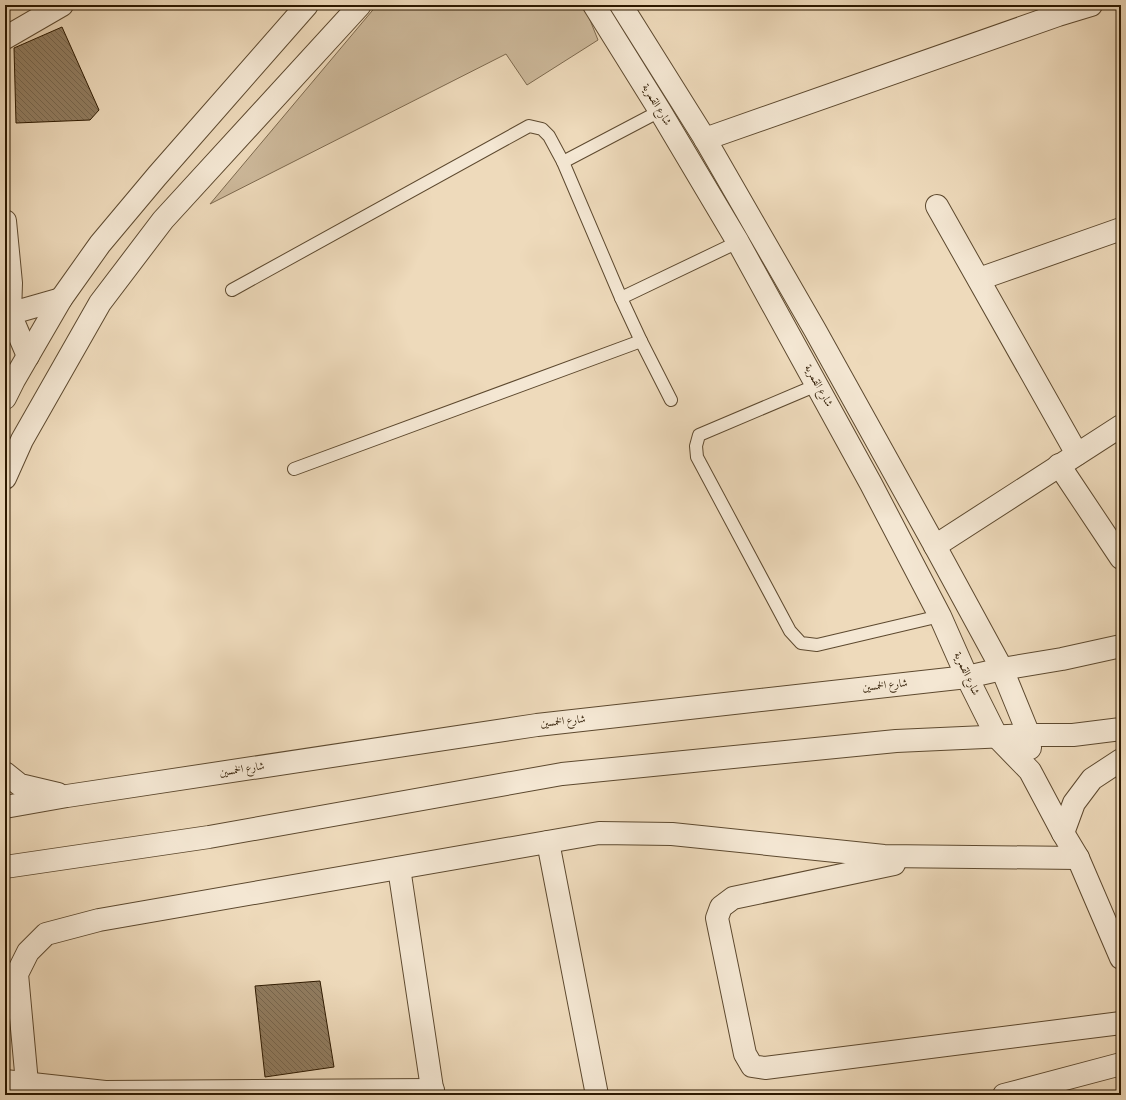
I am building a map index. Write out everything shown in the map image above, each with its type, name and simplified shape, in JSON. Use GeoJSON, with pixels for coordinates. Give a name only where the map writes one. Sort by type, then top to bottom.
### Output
{"type":"FeatureCollection","features":[{"type":"Feature","properties":{"kind":"street"},"geometry":{"type":"LineString","coordinates":[[5,38],[62,5]]}},
{"type":"Feature","properties":{"kind":"street"},"geometry":{"type":"LineString","coordinates":[[5,398],[61,298],[100,244],[307,5]]}},
{"type":"Feature","properties":{"kind":"street"},"geometry":{"type":"LineString","coordinates":[[5,478],[22,440],[100,303],[163,220],[360,5]]}},
{"type":"Feature","properties":{"kind":"street","name":"شارع القمرية"},"geometry":{"type":"LineString","coordinates":[[594,5],[660,111],[738,242],[871,484],[940,616],[967,677],[997,737],[1030,771],[1078,858],[1121,958]]}},
{"type":"Feature","properties":{"kind":"street"},"geometry":{"type":"LineString","coordinates":[[621,5],[705,139],[815,330],[1002,669],[1029,735]]}},
{"type":"Feature","properties":{"kind":"street"},"geometry":{"type":"LineString","coordinates":[[705,139],[1058,15],[1091,5]]}},
{"type":"Feature","properties":{"kind":"street"},"geometry":{"type":"LineString","coordinates":[[937,206],[979,279],[1068,460],[1121,558]]}},
{"type":"Feature","properties":{"kind":"street"},"geometry":{"type":"LineString","coordinates":[[5,221],[11,283],[8,314],[28,356]]}},
{"type":"Feature","properties":{"kind":"street"},"geometry":{"type":"LineString","coordinates":[[979,279],[1121,229]]}},
{"type":"Feature","properties":{"kind":"street"},"geometry":{"type":"LineString","coordinates":[[8,314],[61,298]]}},
{"type":"Feature","properties":{"kind":"street"},"geometry":{"type":"LineString","coordinates":[[935,546],[1121,426]]}},
{"type":"Feature","properties":{"kind":"street","name":"شارع الخمسين"},"geometry":{"type":"LineString","coordinates":[[5,807],[67,796],[537,724],[967,677],[1121,646]]}},
{"type":"Feature","properties":{"kind":"street"},"geometry":{"type":"LineString","coordinates":[[5,867],[209,837],[562,774],[896,741],[1029,735],[1073,735],[1121,729]]}},
{"type":"Feature","properties":{"kind":"street","name":"شارع القمرية"},"geometry":{"type":"LineString","coordinates":[[1029,735],[1030,771]]}},
{"type":"Feature","properties":{"kind":"street"},"geometry":{"type":"LineString","coordinates":[[1063,833],[1074,803],[1092,779],[1121,760]]}},
{"type":"Feature","properties":{"kind":"street"},"geometry":{"type":"LineString","coordinates":[[5,773],[20,785],[67,796]]}},
{"type":"Feature","properties":{"kind":"street"},"geometry":{"type":"LineString","coordinates":[[27,1083],[17,974],[28,952],[46,934],[100,920],[599,833],[672,834],[884,856],[1078,858]]}},
{"type":"Feature","properties":{"kind":"street"},"geometry":{"type":"LineString","coordinates":[[548,842],[597,1095]]}},
{"type":"Feature","properties":{"kind":"street"},"geometry":{"type":"LineString","coordinates":[[931,857],[733,898],[722,907],[717,918],[746,1054],[752,1066],[765,1068],[1121,1023]]}},
{"type":"Feature","properties":{"kind":"street"},"geometry":{"type":"LineString","coordinates":[[5,1081],[105,1092],[433,1093],[400,868]]}},
{"type":"Feature","properties":{"kind":"street"},"geometry":{"type":"LineString","coordinates":[[1004,1095],[1121,1064]]}},
{"type":"Feature","properties":{"kind":"lane"},"geometry":{"type":"LineString","coordinates":[[563,162],[660,111]]}},
{"type":"Feature","properties":{"kind":"lane"},"geometry":{"type":"LineString","coordinates":[[232,290],[529,126],[542,128],[549,136],[563,162],[621,298],[671,400]]}},
{"type":"Feature","properties":{"kind":"lane"},"geometry":{"type":"LineString","coordinates":[[621,298],[738,242]]}},
{"type":"Feature","properties":{"kind":"lane"},"geometry":{"type":"LineString","coordinates":[[294,469],[641,341]]}},
{"type":"Feature","properties":{"kind":"lane"},"geometry":{"type":"LineString","coordinates":[[817,385],[699,435],[696,446],[697,457],[704,471],[790,631],[801,643],[817,645],[940,616]]}},
{"type":"Feature","properties":{"kind":"shaded area"},"geometry":{"type":"Polygon","coordinates":[[[377,5],[582,5],[588,15],[598,40],[527,85],[506,54],[210,204],[377,5]]]}},
{"type":"Feature","properties":{"kind":"building"},"geometry":{"type":"Polygon","coordinates":[[[62,27],[99,110],[90,120],[16,123],[14,48],[62,27]]]}},
{"type":"Feature","properties":{"kind":"building"},"geometry":{"type":"Polygon","coordinates":[[[320,981],[334,1067],[265,1077],[255,986],[320,981]]]}}]}
